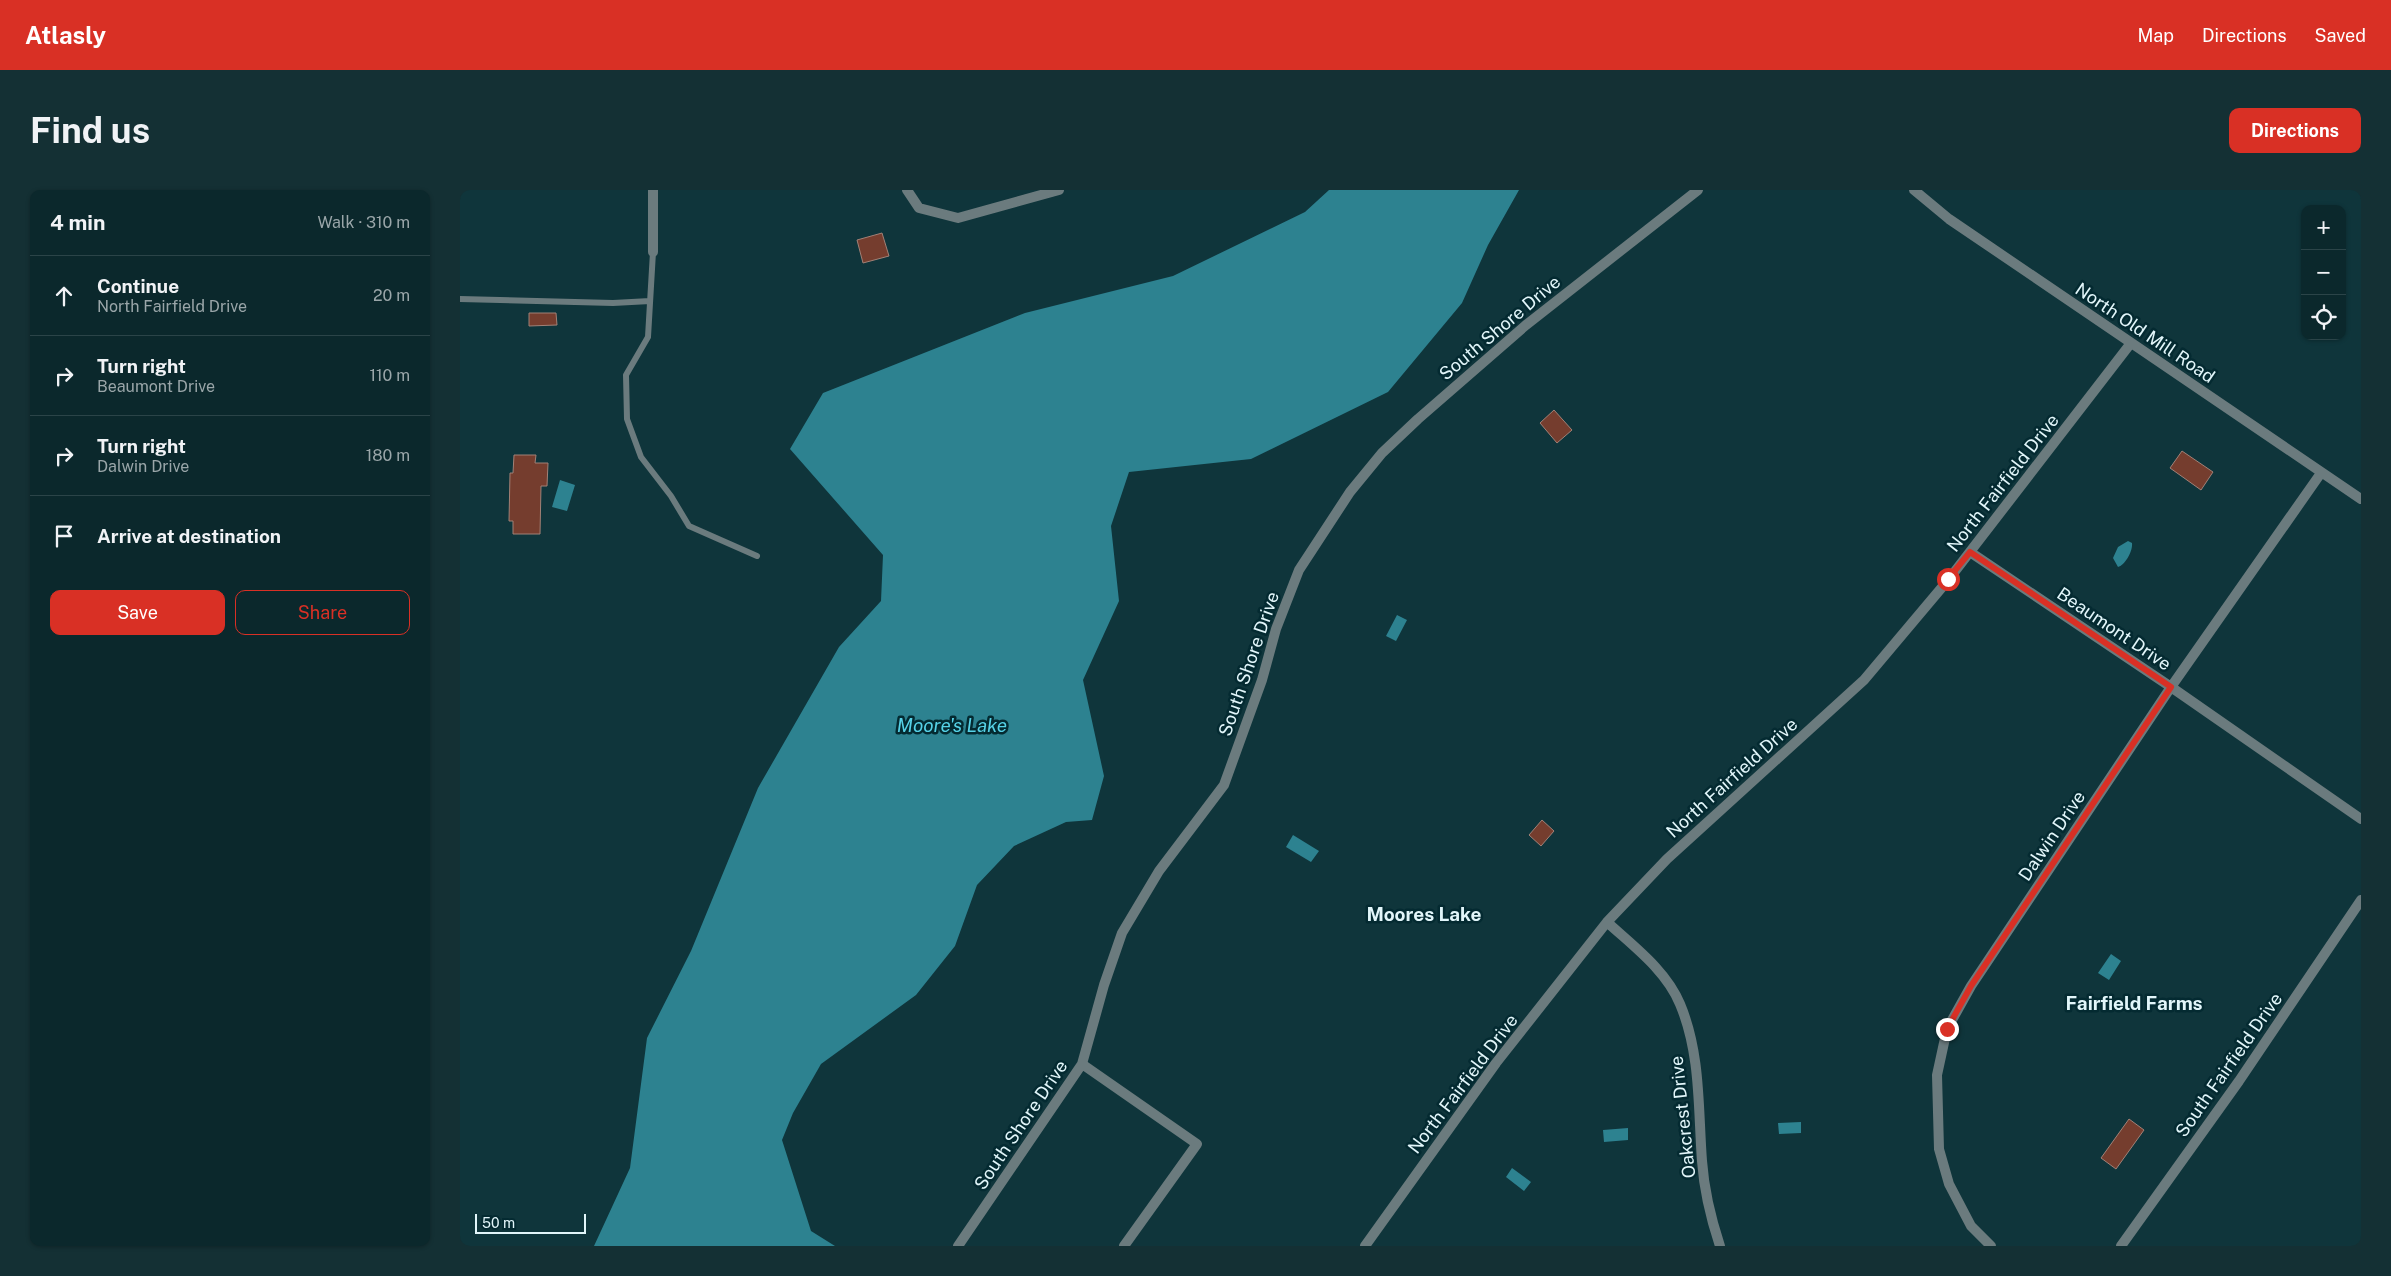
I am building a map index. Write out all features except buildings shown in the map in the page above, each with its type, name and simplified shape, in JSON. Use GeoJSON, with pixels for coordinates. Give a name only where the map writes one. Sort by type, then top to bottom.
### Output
{"type":"FeatureCollection","features":[{"type":"Feature","properties":{"kind":"street"},"geometry":{"type":"LineString","coordinates":[[653,190],[653,252]]}},
{"type":"Feature","properties":{"kind":"street"},"geometry":{"type":"LineString","coordinates":[[907,190],[919,208],[958,218],[1059,190]]}},
{"type":"Feature","properties":{"kind":"street","name":"South Shore Drive"},"geometry":{"type":"LineString","coordinates":[[958,1246],[1082,1064],[1104,985],[1122,933],[1159,871],[1224,786],[1262,680],[1276,629],[1299,570],[1350,492],[1382,453],[1526,325],[1698,190]]}},
{"type":"Feature","properties":{"kind":"street","name":"North Old Mill Road"},"geometry":{"type":"LineString","coordinates":[[1914,190],[1949,219],[2361,499]]}},
{"type":"Feature","properties":{"kind":"street","name":"North Fairfield Drive"},"geometry":{"type":"LineString","coordinates":[[1365,1246],[1496,1063],[1607,922],[1667,860],[1864,680],[1970,552],[2131,343]]}},
{"type":"Feature","properties":{"kind":"street","name":"Dalwin Drive"},"geometry":{"type":"LineString","coordinates":[[1991,1246],[1971,1226],[1949,1184],[1939,1149],[1937,1075],[1947,1029],[1971,986],[2171,687],[2321,472]]}},
{"type":"Feature","properties":{"kind":"street","name":"Beaumont Drive"},"geometry":{"type":"LineString","coordinates":[[1970,552],[2171,687],[2361,819]]}},
{"type":"Feature","properties":{"kind":"street","name":"South Fairfield Drive"},"geometry":{"type":"LineString","coordinates":[[2121,1246],[2239,1081],[2361,900]]}},
{"type":"Feature","properties":{"kind":"street","name":"Oakcrest Drive"},"geometry":{"type":"LineString","coordinates":[[1607,922],[1655,966],[1680,1003],[1695,1057],[1702,1164],[1714,1227],[1720,1246]]}},
{"type":"Feature","properties":{"kind":"street"},"geometry":{"type":"LineString","coordinates":[[1082,1064],[1197,1144],[1124,1246]]}},
{"type":"Feature","properties":{"kind":"lane"},"geometry":{"type":"LineString","coordinates":[[653,252],[648,337],[626,375],[627,418],[641,457],[671,496],[689,526],[757,556]]}},
{"type":"Feature","properties":{"kind":"lane"},"geometry":{"type":"LineString","coordinates":[[460,299],[613,303],[650,301]]}},
{"type":"Feature","properties":{"kind":"water","name":"Moore's Lake"},"geometry":{"type":"Polygon","coordinates":[[[1329,190],[1519,190],[1488,245],[1462,303],[1388,392],[1251,459],[1129,472],[1111,526],[1119,601],[1083,680],[1104,776],[1092,820],[1066,822],[1014,846],[977,885],[955,946],[916,995],[821,1064],[793,1113],[782,1140],[811,1231],[835,1246],[594,1246],[630,1168],[647,1038],[691,951],[758,788],[839,647],[881,601],[883,555],[790,449],[823,393],[1025,313],[1173,276],[1305,212],[1329,190]]]}},
{"type":"Feature","properties":{"kind":"water"},"geometry":{"type":"Polygon","coordinates":[[[560,480],[575,485],[567,511],[552,507],[560,480]]]}},
{"type":"Feature","properties":{"kind":"water"},"geometry":{"type":"Polygon","coordinates":[[[2128,541],[2132,543],[2130,554],[2126,561],[2118,567],[2113,558],[2118,547],[2128,541]]]}},
{"type":"Feature","properties":{"kind":"water"},"geometry":{"type":"Polygon","coordinates":[[[1397,615],[1407,620],[1396,641],[1386,636],[1397,615]]]}},
{"type":"Feature","properties":{"kind":"water"},"geometry":{"type":"Polygon","coordinates":[[[1293,835],[1319,851],[1311,862],[1286,847],[1293,835]]]}},
{"type":"Feature","properties":{"kind":"water"},"geometry":{"type":"Polygon","coordinates":[[[2111,954],[2121,961],[2109,980],[2098,973],[2111,954]]]}},
{"type":"Feature","properties":{"kind":"water"},"geometry":{"type":"Polygon","coordinates":[[[1801,1122],[1801,1133],[1779,1134],[1778,1123],[1801,1122]]]}},
{"type":"Feature","properties":{"kind":"water"},"geometry":{"type":"Polygon","coordinates":[[[1628,1128],[1628,1140],[1604,1142],[1603,1130],[1628,1128]]]}},
{"type":"Feature","properties":{"kind":"water"},"geometry":{"type":"Polygon","coordinates":[[[1512,1168],[1531,1182],[1524,1191],[1506,1177],[1512,1168]]]}},
{"type":"Feature","properties":{"kind":"district","name":"Moores Lake"},"geometry":{"type":"Point","coordinates":[1424,914]}},
{"type":"Feature","properties":{"kind":"district","name":"Fairfield Farms"},"geometry":{"type":"Point","coordinates":[2134,1003]}},
{"type":"Feature","properties":{"kind":"route"},"geometry":{"type":"LineString","coordinates":[[1947,1029],[1971,986],[2171,687],[1970,552],[1948,579]]}}]}
